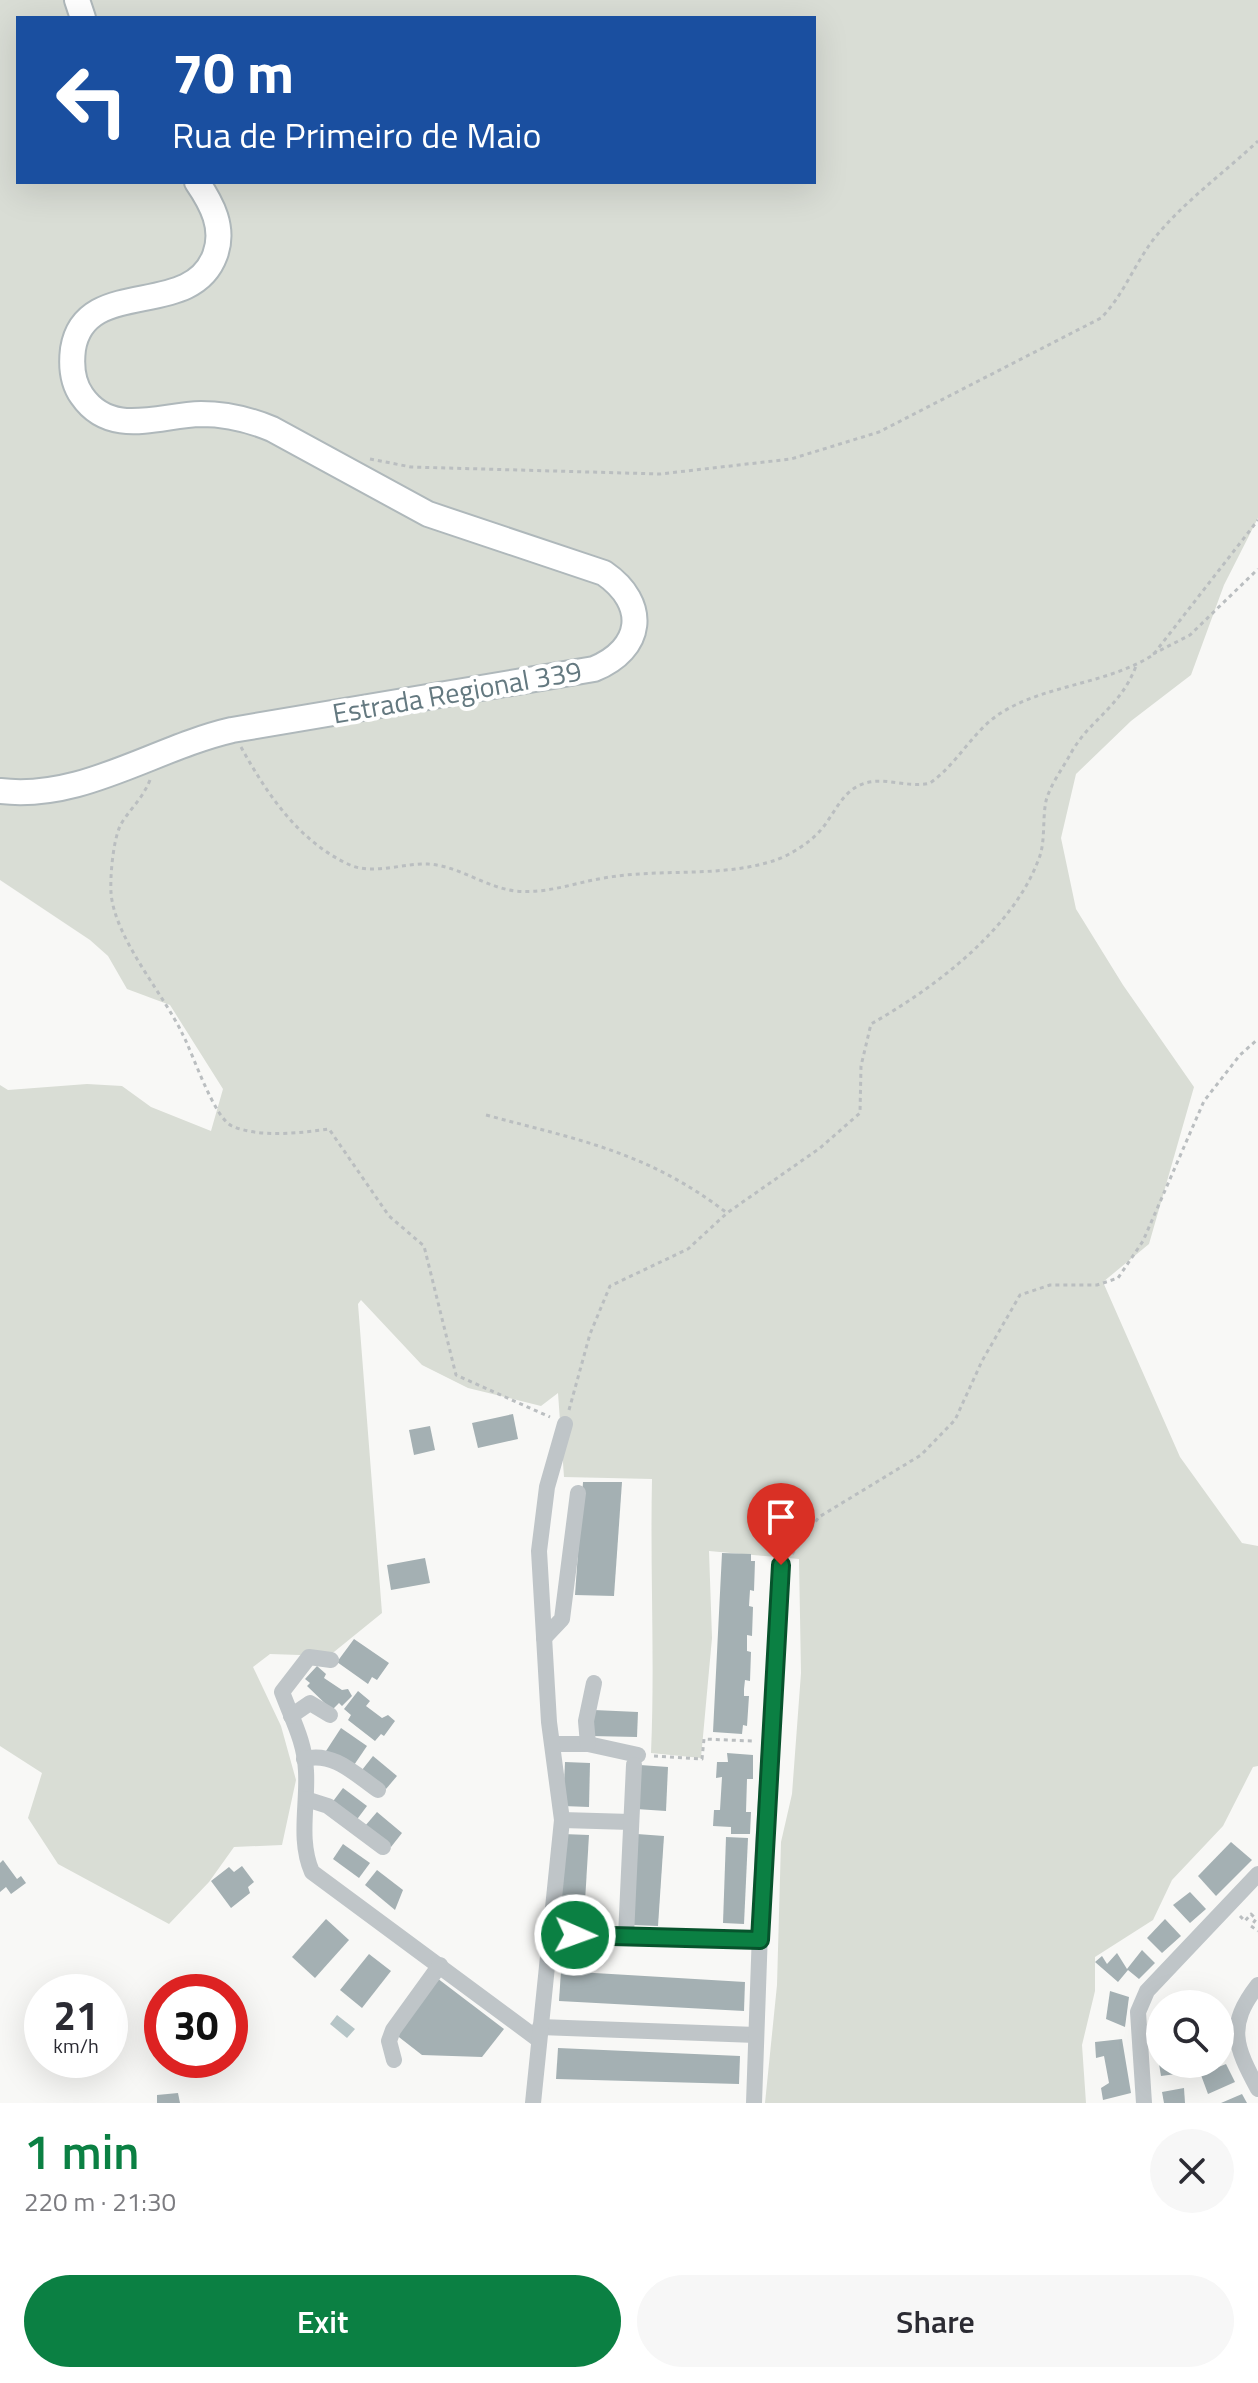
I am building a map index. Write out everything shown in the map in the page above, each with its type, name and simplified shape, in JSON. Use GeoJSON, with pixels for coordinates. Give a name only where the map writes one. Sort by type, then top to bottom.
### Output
{"type":"FeatureCollection","features":[{"type":"Feature","properties":{"kind":"main road","name":"Estrada Regional 339"},"geometry":{"type":"LineString","coordinates":[[0,791],[29,794],[61,790],[162,751],[232,730],[594,669],[621,654],[628,644],[635,616],[632,602],[617,582],[604,573],[428,514],[272,429],[231,416],[196,414],[136,423],[117,421],[94,408],[77,386],[73,374],[74,343],[96,313],[116,303],[179,292],[203,277],[213,261],[218,248],[218,225],[198,184]]}},
{"type":"Feature","properties":{"kind":"street"},"geometry":{"type":"LineString","coordinates":[[533,2103],[562,1820],[544,1638],[539,1551],[547,1487],[565,1424]]}},
{"type":"Feature","properties":{"kind":"street"},"geometry":{"type":"LineString","coordinates":[[544,1638],[562,1619],[578,1493]]}},
{"type":"Feature","properties":{"kind":"street"},"geometry":{"type":"LineString","coordinates":[[754,2103],[769,1741],[781,1565]]}},
{"type":"Feature","properties":{"kind":"street"},"geometry":{"type":"LineString","coordinates":[[331,1660],[309,1657],[282,1692],[299,1731],[304,1759],[305,1855],[312,1872],[540,2034],[756,2035]]}},
{"type":"Feature","properties":{"kind":"street"},"geometry":{"type":"LineString","coordinates":[[588,1744],[586,1721],[594,1683]]}},
{"type":"Feature","properties":{"kind":"street"},"geometry":{"type":"LineString","coordinates":[[291,1716],[310,1703],[330,1715]]}},
{"type":"Feature","properties":{"kind":"street"},"geometry":{"type":"LineString","coordinates":[[554,1744],[588,1744],[636,1760],[626,1936]]}},
{"type":"Feature","properties":{"kind":"street"},"geometry":{"type":"LineString","coordinates":[[304,1759],[320,1755],[334,1760],[378,1790]]}},
{"type":"Feature","properties":{"kind":"street"},"geometry":{"type":"LineString","coordinates":[[306,1799],[328,1806],[383,1847]]}},
{"type":"Feature","properties":{"kind":"street"},"geometry":{"type":"LineString","coordinates":[[562,1820],[631,1822]]}},
{"type":"Feature","properties":{"kind":"street"},"geometry":{"type":"LineString","coordinates":[[1144,2103],[1138,2012],[1147,1991],[1258,1874]]}},
{"type":"Feature","properties":{"kind":"street"},"geometry":{"type":"LineString","coordinates":[[550,1934],[760,1940]]}},
{"type":"Feature","properties":{"kind":"street"},"geometry":{"type":"LineString","coordinates":[[394,2060],[389,2041],[393,2030],[440,1965]]}},
{"type":"Feature","properties":{"kind":"street"},"geometry":{"type":"LineString","coordinates":[[1258,1985],[1246,2000],[1235,2028],[1240,2055],[1258,2089]]}},
{"type":"Feature","properties":{"kind":"path"},"geometry":{"type":"LineString","coordinates":[[342,468],[355,459],[380,458],[411,467],[660,474],[791,459],[879,432],[1101,318],[1114,306],[1130,272],[1155,237],[1258,141]]}},
{"type":"Feature","properties":{"kind":"path"},"geometry":{"type":"LineString","coordinates":[[1153,655],[1258,520]]}},
{"type":"Feature","properties":{"kind":"path"},"geometry":{"type":"LineString","coordinates":[[232,730],[269,798],[317,844],[351,865],[366,869],[433,864],[496,888],[546,892],[603,878],[722,870],[777,860],[818,833],[848,793],[859,785],[870,781],[930,783],[982,726],[1005,710],[1029,699],[1136,666],[1190,635],[1258,569]]}},
{"type":"Feature","properties":{"kind":"path"},"geometry":{"type":"LineString","coordinates":[[162,751],[141,801],[120,826],[111,894],[124,932],[181,1031],[218,1112],[230,1125],[260,1130],[299,1134],[329,1129],[389,1216],[424,1246],[456,1375],[565,1424],[590,1334],[610,1286],[688,1249],[727,1213],[820,1148],[860,1113],[861,1066],[871,1024],[924,990],[981,941],[1017,902],[1040,859],[1047,799],[1075,747],[1120,699],[1136,666]]}},
{"type":"Feature","properties":{"kind":"path"},"geometry":{"type":"LineString","coordinates":[[781,1565],[799,1547],[819,1517],[921,1455],[955,1420],[982,1361],[1020,1295],[1050,1285],[1097,1285],[1118,1278],[1143,1241],[1204,1101],[1258,1039]]}},
{"type":"Feature","properties":{"kind":"path"},"geometry":{"type":"LineString","coordinates":[[486,1115],[617,1150],[691,1186],[727,1213]]}},
{"type":"Feature","properties":{"kind":"path"},"geometry":{"type":"LineString","coordinates":[[636,1760],[702,1759],[704,1739],[769,1741]]}},
{"type":"Feature","properties":{"kind":"path"},"geometry":{"type":"LineString","coordinates":[[1229,1906],[1245,1921],[1251,1914],[1256,1919],[1251,1926],[1258,1931]]}},
{"type":"Feature","properties":{"kind":"shaded area"},"geometry":{"type":"Polygon","coordinates":[[[0,0],[1258,0],[1258,518],[1224,585],[1191,675],[1131,721],[1076,774],[1061,838],[1076,909],[1123,985],[1194,1087],[1149,1244],[1103,1282],[1180,1457],[1242,1543],[1258,1546],[1258,1766],[1253,1767],[1223,1826],[1172,1880],[1153,1920],[1095,1957],[1095,1991],[1082,2045],[1086,2103],[765,2103],[777,1985],[781,1842],[792,1794],[801,1673],[799,1559],[709,1551],[712,1638],[701,1758],[651,1753],[652,1479],[564,1477],[558,1393],[541,1406],[468,1388],[422,1365],[361,1300],[358,1304],[382,1613],[329,1656],[270,1654],[253,1667],[281,1726],[296,1780],[282,1845],[234,1847],[209,1882],[169,1924],[58,1864],[28,1818],[42,1773],[0,1746],[0,1085],[8,1090],[87,1084],[122,1086],[151,1107],[211,1131],[223,1089],[170,1005],[127,989],[108,956],[90,940],[0,880],[0,0]]]}},
{"type":"Feature","properties":{"kind":"shaded area"},"geometry":{"type":"Polygon","coordinates":[[[337,2015],[355,2029],[347,2038],[330,2024],[337,2015]]]}},
{"type":"Feature","properties":{"kind":"building"},"geometry":{"type":"Polygon","coordinates":[[[513,1414],[518,1439],[478,1448],[472,1423],[513,1414]]]}},
{"type":"Feature","properties":{"kind":"building"},"geometry":{"type":"Polygon","coordinates":[[[430,1426],[435,1450],[414,1455],[409,1430],[430,1426]]]}},
{"type":"Feature","properties":{"kind":"building"},"geometry":{"type":"Polygon","coordinates":[[[583,1482],[622,1482],[614,1596],[575,1595],[583,1482]]]}},
{"type":"Feature","properties":{"kind":"building"},"geometry":{"type":"Polygon","coordinates":[[[722,1553],[751,1554],[751,1561],[755,1561],[754,1591],[750,1590],[749,1606],[753,1607],[752,1636],[747,1635],[747,1651],[751,1652],[750,1681],[745,1680],[744,1689],[744,1696],[749,1696],[747,1726],[743,1725],[742,1734],[713,1732],[722,1553]]]}},
{"type":"Feature","properties":{"kind":"building"},"geometry":{"type":"Polygon","coordinates":[[[425,1558],[430,1583],[391,1590],[387,1565],[425,1558]]]}},
{"type":"Feature","properties":{"kind":"building"},"geometry":{"type":"Polygon","coordinates":[[[354,1639],[389,1663],[377,1680],[372,1677],[368,1684],[337,1662],[354,1639]]]}},
{"type":"Feature","properties":{"kind":"building"},"geometry":{"type":"Polygon","coordinates":[[[317,1666],[326,1674],[324,1678],[342,1690],[348,1689],[352,1696],[342,1706],[339,1703],[332,1710],[307,1686],[310,1683],[305,1679],[317,1666]]]}},
{"type":"Feature","properties":{"kind":"building"},"geometry":{"type":"Polygon","coordinates":[[[358,1691],[370,1701],[366,1706],[382,1718],[388,1715],[395,1721],[384,1736],[381,1734],[375,1741],[348,1720],[351,1715],[344,1709],[358,1691]]]}},
{"type":"Feature","properties":{"kind":"building"},"geometry":{"type":"Polygon","coordinates":[[[594,1710],[638,1712],[637,1737],[591,1736],[594,1710]]]}},
{"type":"Feature","properties":{"kind":"building"},"geometry":{"type":"Polygon","coordinates":[[[341,1728],[367,1746],[352,1768],[326,1751],[341,1728]]]}},
{"type":"Feature","properties":{"kind":"building"},"geometry":{"type":"Polygon","coordinates":[[[727,1753],[753,1755],[753,1779],[747,1779],[746,1812],[751,1812],[750,1834],[731,1834],[731,1827],[713,1826],[714,1810],[720,1810],[722,1777],[716,1778],[717,1762],[728,1762],[727,1753]]]}},
{"type":"Feature","properties":{"kind":"building"},"geometry":{"type":"Polygon","coordinates":[[[373,1756],[397,1776],[386,1789],[362,1770],[373,1756]]]}},
{"type":"Feature","properties":{"kind":"building"},"geometry":{"type":"Polygon","coordinates":[[[565,1762],[590,1763],[589,1807],[563,1806],[565,1762]]]}},
{"type":"Feature","properties":{"kind":"building"},"geometry":{"type":"Polygon","coordinates":[[[640,1765],[668,1767],[666,1811],[636,1809],[640,1765]]]}},
{"type":"Feature","properties":{"kind":"building"},"geometry":{"type":"Polygon","coordinates":[[[343,1788],[367,1806],[355,1822],[331,1804],[343,1788]]]}},
{"type":"Feature","properties":{"kind":"building"},"geometry":{"type":"Polygon","coordinates":[[[377,1812],[402,1833],[391,1847],[365,1826],[377,1812]]]}},
{"type":"Feature","properties":{"kind":"building"},"geometry":{"type":"Polygon","coordinates":[[[563,1834],[589,1835],[584,1918],[560,1920],[563,1834]]]}},
{"type":"Feature","properties":{"kind":"building"},"geometry":{"type":"Polygon","coordinates":[[[637,1834],[664,1836],[658,1926],[633,1925],[637,1834]]]}},
{"type":"Feature","properties":{"kind":"building"},"geometry":{"type":"Polygon","coordinates":[[[726,1837],[748,1838],[744,1924],[723,1923],[726,1837]]]}},
{"type":"Feature","properties":{"kind":"building"},"geometry":{"type":"Polygon","coordinates":[[[1231,1842],[1252,1860],[1216,1896],[1198,1876],[1231,1842]]]}},
{"type":"Feature","properties":{"kind":"building"},"geometry":{"type":"Polygon","coordinates":[[[343,1844],[370,1863],[359,1878],[333,1859],[343,1844]]]}},
{"type":"Feature","properties":{"kind":"building"},"geometry":{"type":"Polygon","coordinates":[[[3,1860],[17,1879],[21,1876],[26,1883],[11,1894],[6,1887],[0,1892],[0,1863],[3,1860]]]}},
{"type":"Feature","properties":{"kind":"building"},"geometry":{"type":"Polygon","coordinates":[[[242,1866],[254,1882],[248,1887],[250,1893],[231,1908],[211,1881],[229,1867],[234,1872],[242,1866]]]}},
{"type":"Feature","properties":{"kind":"building"},"geometry":{"type":"Polygon","coordinates":[[[377,1870],[403,1890],[395,1910],[365,1885],[377,1870]]]}},
{"type":"Feature","properties":{"kind":"building"},"geometry":{"type":"Polygon","coordinates":[[[1190,1892],[1206,1909],[1190,1923],[1173,1905],[1190,1892]]]}},
{"type":"Feature","properties":{"kind":"building"},"geometry":{"type":"Polygon","coordinates":[[[326,1919],[349,1940],[315,1978],[292,1957],[326,1919]]]}},
{"type":"Feature","properties":{"kind":"building"},"geometry":{"type":"Polygon","coordinates":[[[1165,1919],[1181,1936],[1162,1953],[1147,1938],[1165,1919]]]}},
{"type":"Feature","properties":{"kind":"building"},"geometry":{"type":"Polygon","coordinates":[[[1142,1950],[1155,1963],[1139,1979],[1128,1970],[1118,1982],[1095,1962],[1102,1956],[1107,1964],[1117,1953],[1127,1969],[1142,1950]]]}},
{"type":"Feature","properties":{"kind":"building"},"geometry":{"type":"Polygon","coordinates":[[[369,1954],[391,1971],[362,2008],[340,1990],[369,1954]]]}},
{"type":"Feature","properties":{"kind":"building"},"geometry":{"type":"Polygon","coordinates":[[[561,1971],[745,1982],[744,2011],[559,2001],[561,1971]]]}},
{"type":"Feature","properties":{"kind":"building"},"geometry":{"type":"Polygon","coordinates":[[[437,1978],[504,2029],[482,2057],[422,2055],[395,2034],[437,1978]]]}},
{"type":"Feature","properties":{"kind":"building"},"geometry":{"type":"Polygon","coordinates":[[[1110,1991],[1129,1997],[1125,2027],[1106,2019],[1110,1991]]]}},
{"type":"Feature","properties":{"kind":"building"},"geometry":{"type":"Polygon","coordinates":[[[1122,2039],[1131,2093],[1103,2100],[1101,2088],[1109,2083],[1104,2056],[1096,2058],[1095,2042],[1122,2039]]]}},
{"type":"Feature","properties":{"kind":"building"},"geometry":{"type":"Polygon","coordinates":[[[558,2048],[740,2056],[739,2084],[556,2079],[558,2048]]]}},
{"type":"Feature","properties":{"kind":"building"},"geometry":{"type":"Polygon","coordinates":[[[1202,2078],[1233,2078],[1235,2082],[1208,2094],[1202,2078]]]}},
{"type":"Feature","properties":{"kind":"building"},"geometry":{"type":"Polygon","coordinates":[[[1184,2088],[1185,2103],[1164,2103],[1162,2092],[1184,2088]]]}},
{"type":"Feature","properties":{"kind":"building"},"geometry":{"type":"Polygon","coordinates":[[[178,2093],[180,2103],[157,2103],[157,2095],[178,2093]]]}},
{"type":"Feature","properties":{"kind":"building"},"geometry":{"type":"Polygon","coordinates":[[[1242,2094],[1247,2103],[1221,2103],[1242,2094]]]}},
{"type":"Feature","properties":{"kind":"route"},"geometry":{"type":"LineString","coordinates":[[575,1935],[760,1940],[781,1565]]}}]}
